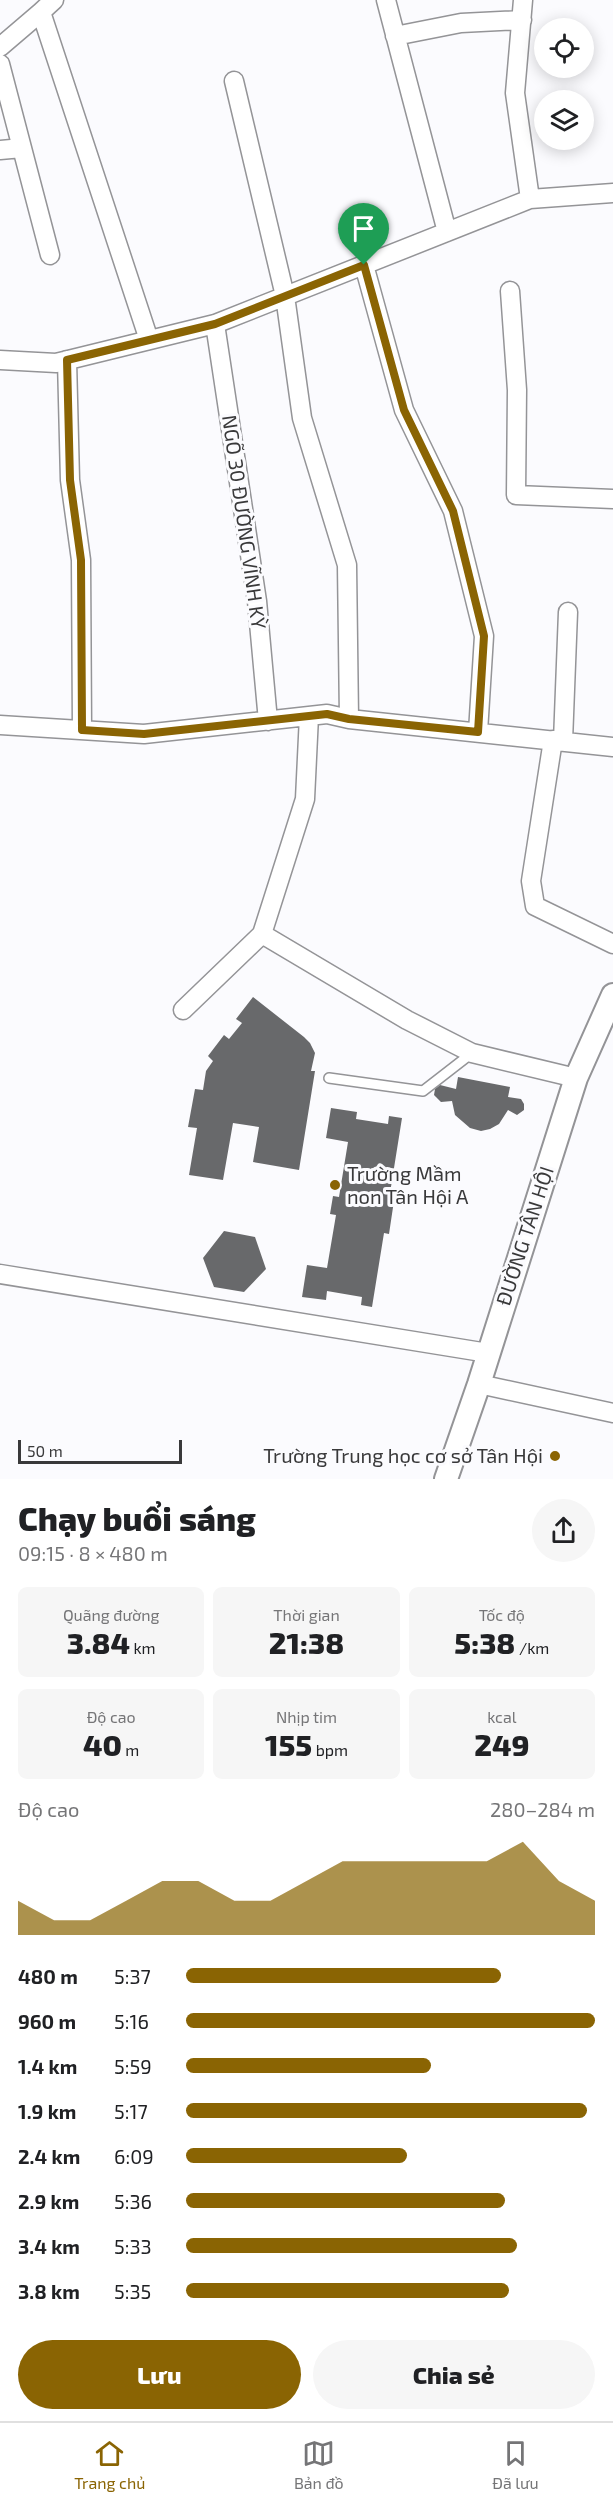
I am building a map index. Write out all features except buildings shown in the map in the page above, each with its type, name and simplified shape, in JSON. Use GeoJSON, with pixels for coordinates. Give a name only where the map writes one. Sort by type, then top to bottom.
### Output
{"type":"FeatureCollection","features":[{"type":"Feature","properties":{"kind":"street"},"geometry":{"type":"LineString","coordinates":[[386,0],[447,232]]}},
{"type":"Feature","properties":{"kind":"street"},"geometry":{"type":"LineString","coordinates":[[523,0],[514,93],[530,199]]}},
{"type":"Feature","properties":{"kind":"street"},"geometry":{"type":"LineString","coordinates":[[0,47],[48,6],[149,340]]}},
{"type":"Feature","properties":{"kind":"street"},"geometry":{"type":"LineString","coordinates":[[395,36],[461,23],[522,20]]}},
{"type":"Feature","properties":{"kind":"street"},"geometry":{"type":"LineString","coordinates":[[0,64],[50,255]]}},
{"type":"Feature","properties":{"kind":"street"},"geometry":{"type":"LineString","coordinates":[[234,81],[285,296],[302,418],[347,565],[349,719]]}},
{"type":"Feature","properties":{"kind":"street"},"geometry":{"type":"LineString","coordinates":[[0,150],[22,148]]}},
{"type":"Feature","properties":{"kind":"street"},"geometry":{"type":"LineString","coordinates":[[0,360],[56,363],[215,324],[530,199],[613,193]]}},
{"type":"Feature","properties":{"kind":"street"},"geometry":{"type":"LineString","coordinates":[[364,265],[404,410],[453,511],[484,636],[478,732]]}},
{"type":"Feature","properties":{"kind":"street"},"geometry":{"type":"LineString","coordinates":[[510,291],[517,390],[516,495],[613,499]]}},
{"type":"Feature","properties":{"kind":"street","name":"NGÕ 30 ĐƯỜNG VĨNH KỲ"},"geometry":{"type":"LineString","coordinates":[[215,324],[257,601],[268,720]]}},
{"type":"Feature","properties":{"kind":"street"},"geometry":{"type":"LineString","coordinates":[[67,360],[70,480],[81,560],[82,730]]}},
{"type":"Feature","properties":{"kind":"street"},"geometry":{"type":"LineString","coordinates":[[568,612],[558,740],[531,881],[535,906],[613,944]]}},
{"type":"Feature","properties":{"kind":"street"},"geometry":{"type":"LineString","coordinates":[[0,725],[144,734],[327,714],[349,719],[613,747]]}},
{"type":"Feature","properties":{"kind":"street"},"geometry":{"type":"LineString","coordinates":[[183,1010],[262,934],[305,799],[309,716]]}},
{"type":"Feature","properties":{"kind":"street"},"geometry":{"type":"LineString","coordinates":[[262,934],[407,1020],[472,1053],[576,1078]]}},
{"type":"Feature","properties":{"kind":"street","name":"ĐƯỜNG TÂN HỘI"},"geometry":{"type":"LineString","coordinates":[[446,1479],[479,1384],[576,1078],[613,995]]}},
{"type":"Feature","properties":{"kind":"street"},"geometry":{"type":"LineString","coordinates":[[0,1274],[488,1353]]}},
{"type":"Feature","properties":{"kind":"street"},"geometry":{"type":"LineString","coordinates":[[479,1384],[613,1413]]}},
{"type":"Feature","properties":{"kind":"lane"},"geometry":{"type":"LineString","coordinates":[[329,1078],[423,1090],[472,1053]]}},
{"type":"Feature","properties":{"kind":"place","name":"Trường Mầm non Tân Hội A"},"geometry":{"type":"Point","coordinates":[335,1185]}},
{"type":"Feature","properties":{"kind":"place","name":"Trường Trung học cơ sở Tân Hội"},"geometry":{"type":"Point","coordinates":[555,1456]}},
{"type":"Feature","properties":{"kind":"route"},"geometry":{"type":"LineString","coordinates":[[364,265],[404,410],[453,511],[484,636],[478,732],[349,719],[327,714],[144,734],[82,730],[81,560],[70,480],[67,360],[215,324],[364,265]]}}]}
